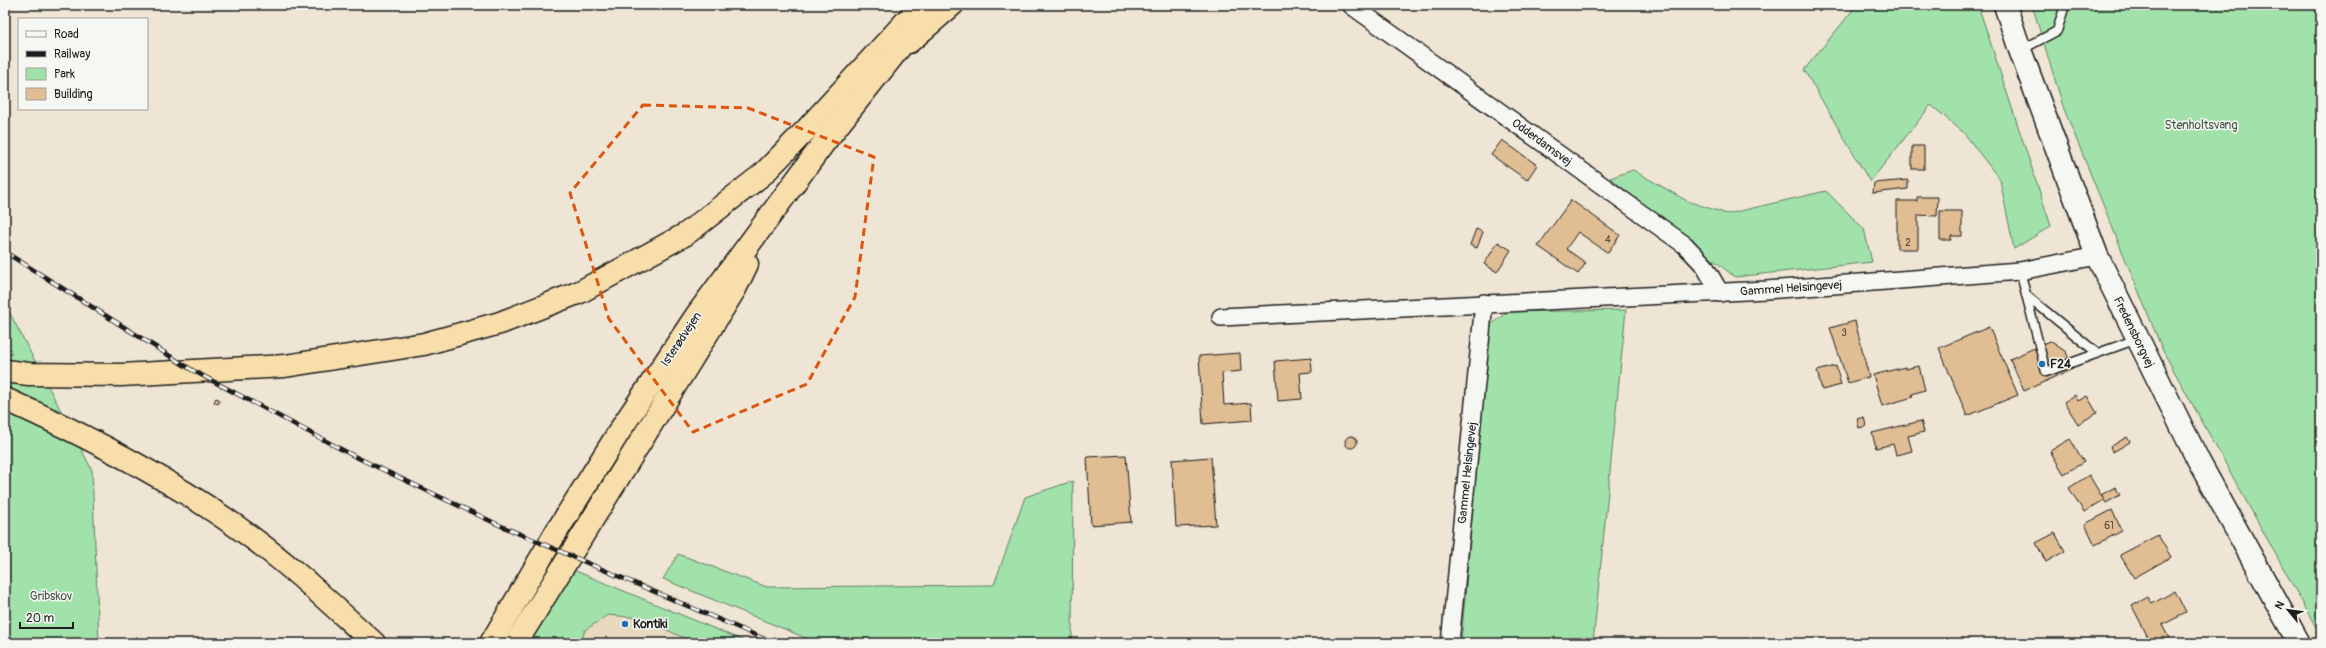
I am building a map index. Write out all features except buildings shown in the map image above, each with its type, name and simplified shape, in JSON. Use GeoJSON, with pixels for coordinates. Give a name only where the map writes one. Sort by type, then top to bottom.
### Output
{"type":"FeatureCollection","features":[{"type":"Feature","properties":{"kind":"highway"},"geometry":{"type":"LineString","coordinates":[[5,371],[29,374],[121,375],[285,366],[424,344],[500,323],[580,292],[686,234],[763,174],[807,129],[921,5]]}},
{"type":"Feature","properties":{"kind":"highway","name":"Isterødvejen"},"geometry":{"type":"LineString","coordinates":[[491,643],[544,553],[624,424],[696,316],[823,144],[898,52],[932,5]]}},
{"type":"Feature","properties":{"kind":"highway","name":"Isterødvejen"},"geometry":{"type":"LineString","coordinates":[[898,52],[952,5]]}},
{"type":"Feature","properties":{"kind":"highway"},"geometry":{"type":"LineString","coordinates":[[516,643],[735,289],[770,216]]}},
{"type":"Feature","properties":{"kind":"highway"},"geometry":{"type":"LineString","coordinates":[[5,399],[121,456],[205,506],[256,540],[374,643]]}},
{"type":"Feature","properties":{"kind":"street","name":"Odderdamsvej"},"geometry":{"type":"LineString","coordinates":[[1350,5],[1685,245],[1704,265],[1720,293]]}},
{"type":"Feature","properties":{"kind":"street","name":"Fredensborgvej"},"geometry":{"type":"LineString","coordinates":[[2005,5],[2020,50],[2097,256],[2199,462],[2299,643]]}},
{"type":"Feature","properties":{"kind":"street","name":"Gammel Helsingevej"},"geometry":{"type":"LineString","coordinates":[[1221,318],[1484,303],[1720,293],[2020,271],[2097,256]]}},
{"type":"Feature","properties":{"kind":"street","name":"Gammel Helsingevej"},"geometry":{"type":"LineString","coordinates":[[1450,643],[1484,303]]}},
{"type":"Feature","properties":{"kind":"lane"},"geometry":{"type":"LineString","coordinates":[[2020,50],[2057,31],[2065,5]]}},
{"type":"Feature","properties":{"kind":"lane"},"geometry":{"type":"LineString","coordinates":[[2020,271],[2046,372],[2137,339]]}},
{"type":"Feature","properties":{"kind":"lane"},"geometry":{"type":"LineString","coordinates":[[2026,296],[2097,354]]}},
{"type":"Feature","properties":{"kind":"highlighted area"},"geometry":{"type":"Polygon","coordinates":[[[643,105],[748,108],[874,157],[855,297],[807,384],[693,432],[609,319],[570,193],[643,105]]]}},
{"type":"Feature","properties":{"kind":"shaded area","name":"Kontiki"},"geometry":{"type":"Polygon","coordinates":[[[608,615],[641,618],[695,643],[581,643],[585,630],[608,615]]]}},
{"type":"Feature","properties":{"kind":"green space"},"geometry":{"type":"Polygon","coordinates":[[[1857,5],[1978,5],[2051,226],[2014,249],[2000,180],[1964,133],[1931,105],[1870,182],[1804,70],[1857,5]]]}},
{"type":"Feature","properties":{"kind":"green space","name":"Stenholtsvang"},"geometry":{"type":"Polygon","coordinates":[[[2032,5],[2321,5],[2321,636],[2163,351],[2064,109],[2032,5]]]}},
{"type":"Feature","properties":{"kind":"green space"},"geometry":{"type":"Polygon","coordinates":[[[1633,170],[1687,201],[1727,214],[1826,191],[1864,229],[1872,262],[1735,277],[1610,178],[1633,170]]]}},
{"type":"Feature","properties":{"kind":"green space","name":"Gribskov"},"geometry":{"type":"Polygon","coordinates":[[[5,304],[92,470],[99,643],[5,643],[5,304]]]}},
{"type":"Feature","properties":{"kind":"green space"},"geometry":{"type":"Polygon","coordinates":[[[1626,310],[1593,643],[1461,643],[1489,326],[1507,312],[1626,310]]]}},
{"type":"Feature","properties":{"kind":"green space"},"geometry":{"type":"Polygon","coordinates":[[[1073,481],[1072,643],[818,643],[663,579],[678,554],[767,587],[994,585],[1025,497],[1073,481]]]}},
{"type":"Feature","properties":{"kind":"green space"},"geometry":{"type":"Polygon","coordinates":[[[571,569],[749,643],[695,643],[641,618],[608,615],[585,630],[581,643],[527,643],[571,569]]]}},
{"type":"Feature","properties":{"kind":"railway"},"geometry":{"type":"LineString","coordinates":[[5,252],[192,370],[354,456],[499,525],[774,643]]}},
{"type":"Feature","properties":{"kind":"place","name":"F24"},"geometry":{"type":"Point","coordinates":[2042,364]}},
{"type":"Feature","properties":{"kind":"place","name":"Kontiki"},"geometry":{"type":"Point","coordinates":[625,624]}}]}
